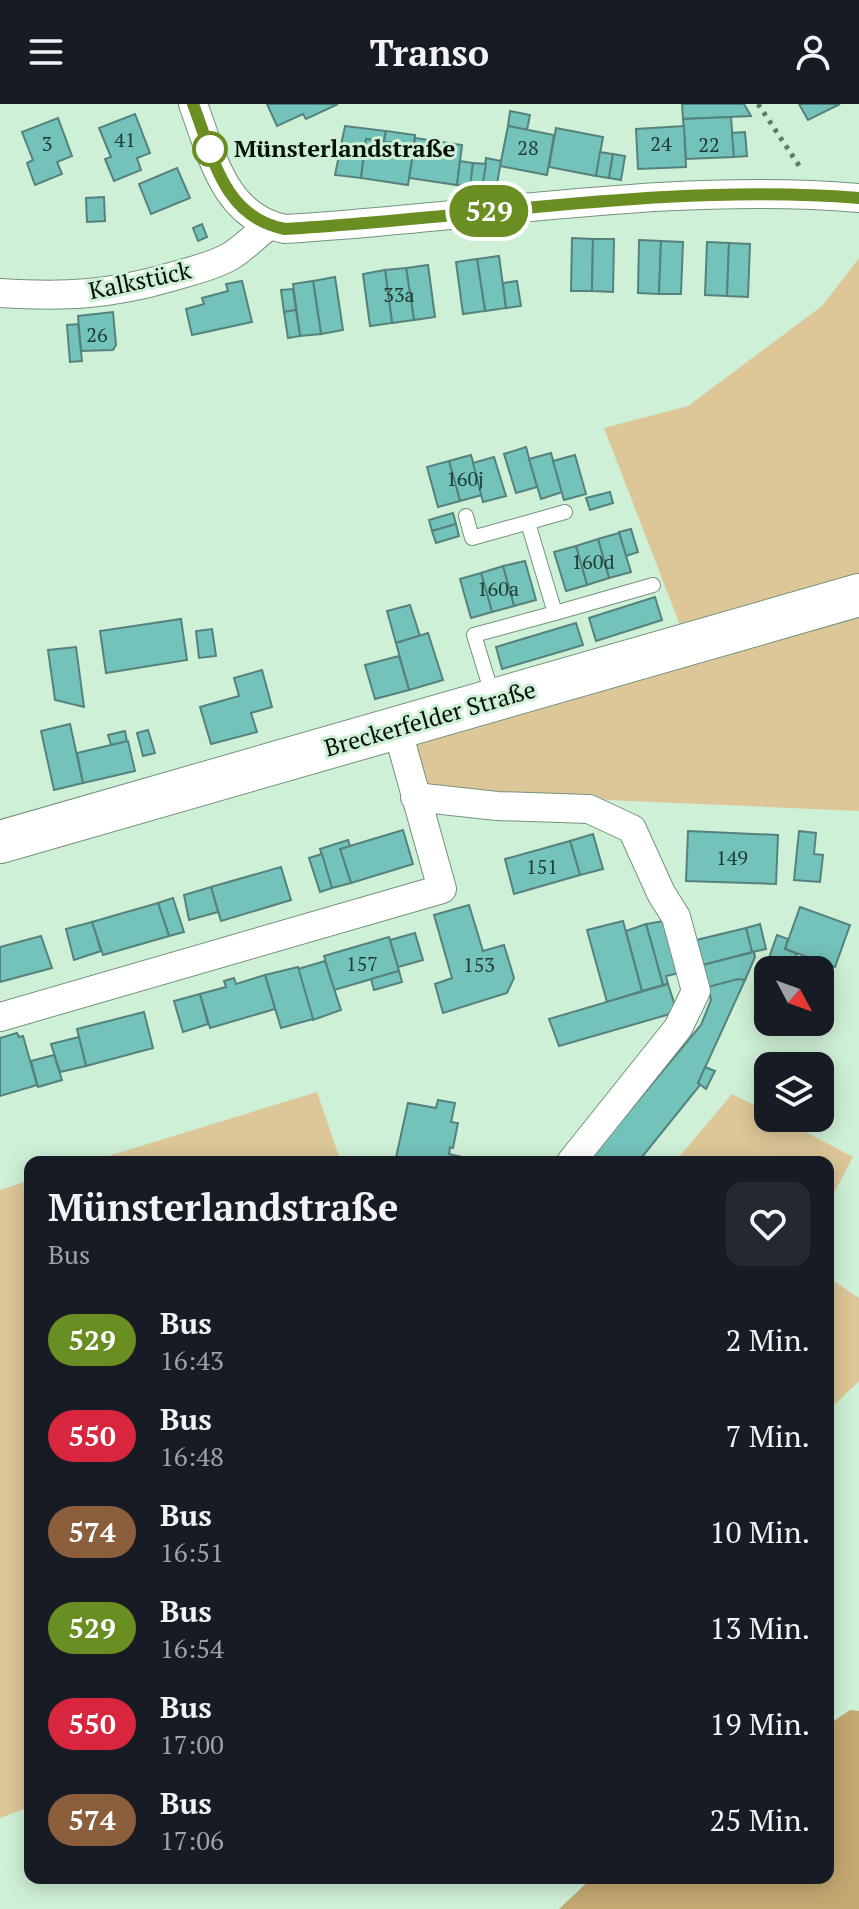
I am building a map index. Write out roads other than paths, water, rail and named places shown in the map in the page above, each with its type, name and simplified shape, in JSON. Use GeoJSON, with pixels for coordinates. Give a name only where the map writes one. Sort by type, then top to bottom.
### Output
{"type":"FeatureCollection","features":[{"type":"Feature","properties":{"kind":"main road","name":"Breckerfelder Straße"},"geometry":{"type":"LineString","coordinates":[[0,842],[859,595]]}},
{"type":"Feature","properties":{"kind":"street"},"geometry":{"type":"LineString","coordinates":[[193,104],[224,185],[237,205],[268,226],[285,229],[732,194],[859,198]]}},
{"type":"Feature","properties":{"kind":"street","name":"Kalkstück"},"geometry":{"type":"LineString","coordinates":[[0,293],[44,296],[107,293],[153,282],[208,267],[232,255],[268,226]]}},
{"type":"Feature","properties":{"kind":"street"},"geometry":{"type":"LineString","coordinates":[[0,1017],[442,889],[397,728]]}},
{"type":"Feature","properties":{"kind":"street"},"geometry":{"type":"LineString","coordinates":[[415,797],[497,806],[589,809],[632,829],[661,893],[676,917],[696,991],[690,1007],[678,1028],[576,1156]]}},
{"type":"Feature","properties":{"kind":"lane"},"geometry":{"type":"LineString","coordinates":[[466,516],[472,538],[565,512]]}},
{"type":"Feature","properties":{"kind":"lane"},"geometry":{"type":"LineString","coordinates":[[528,523],[555,613]]}},
{"type":"Feature","properties":{"kind":"lane"},"geometry":{"type":"LineString","coordinates":[[495,700],[474,635],[653,585]]}},
{"type":"Feature","properties":{"kind":"place","name":"Münsterlandstraße"},"geometry":{"type":"Point","coordinates":[210,149]}}]}
